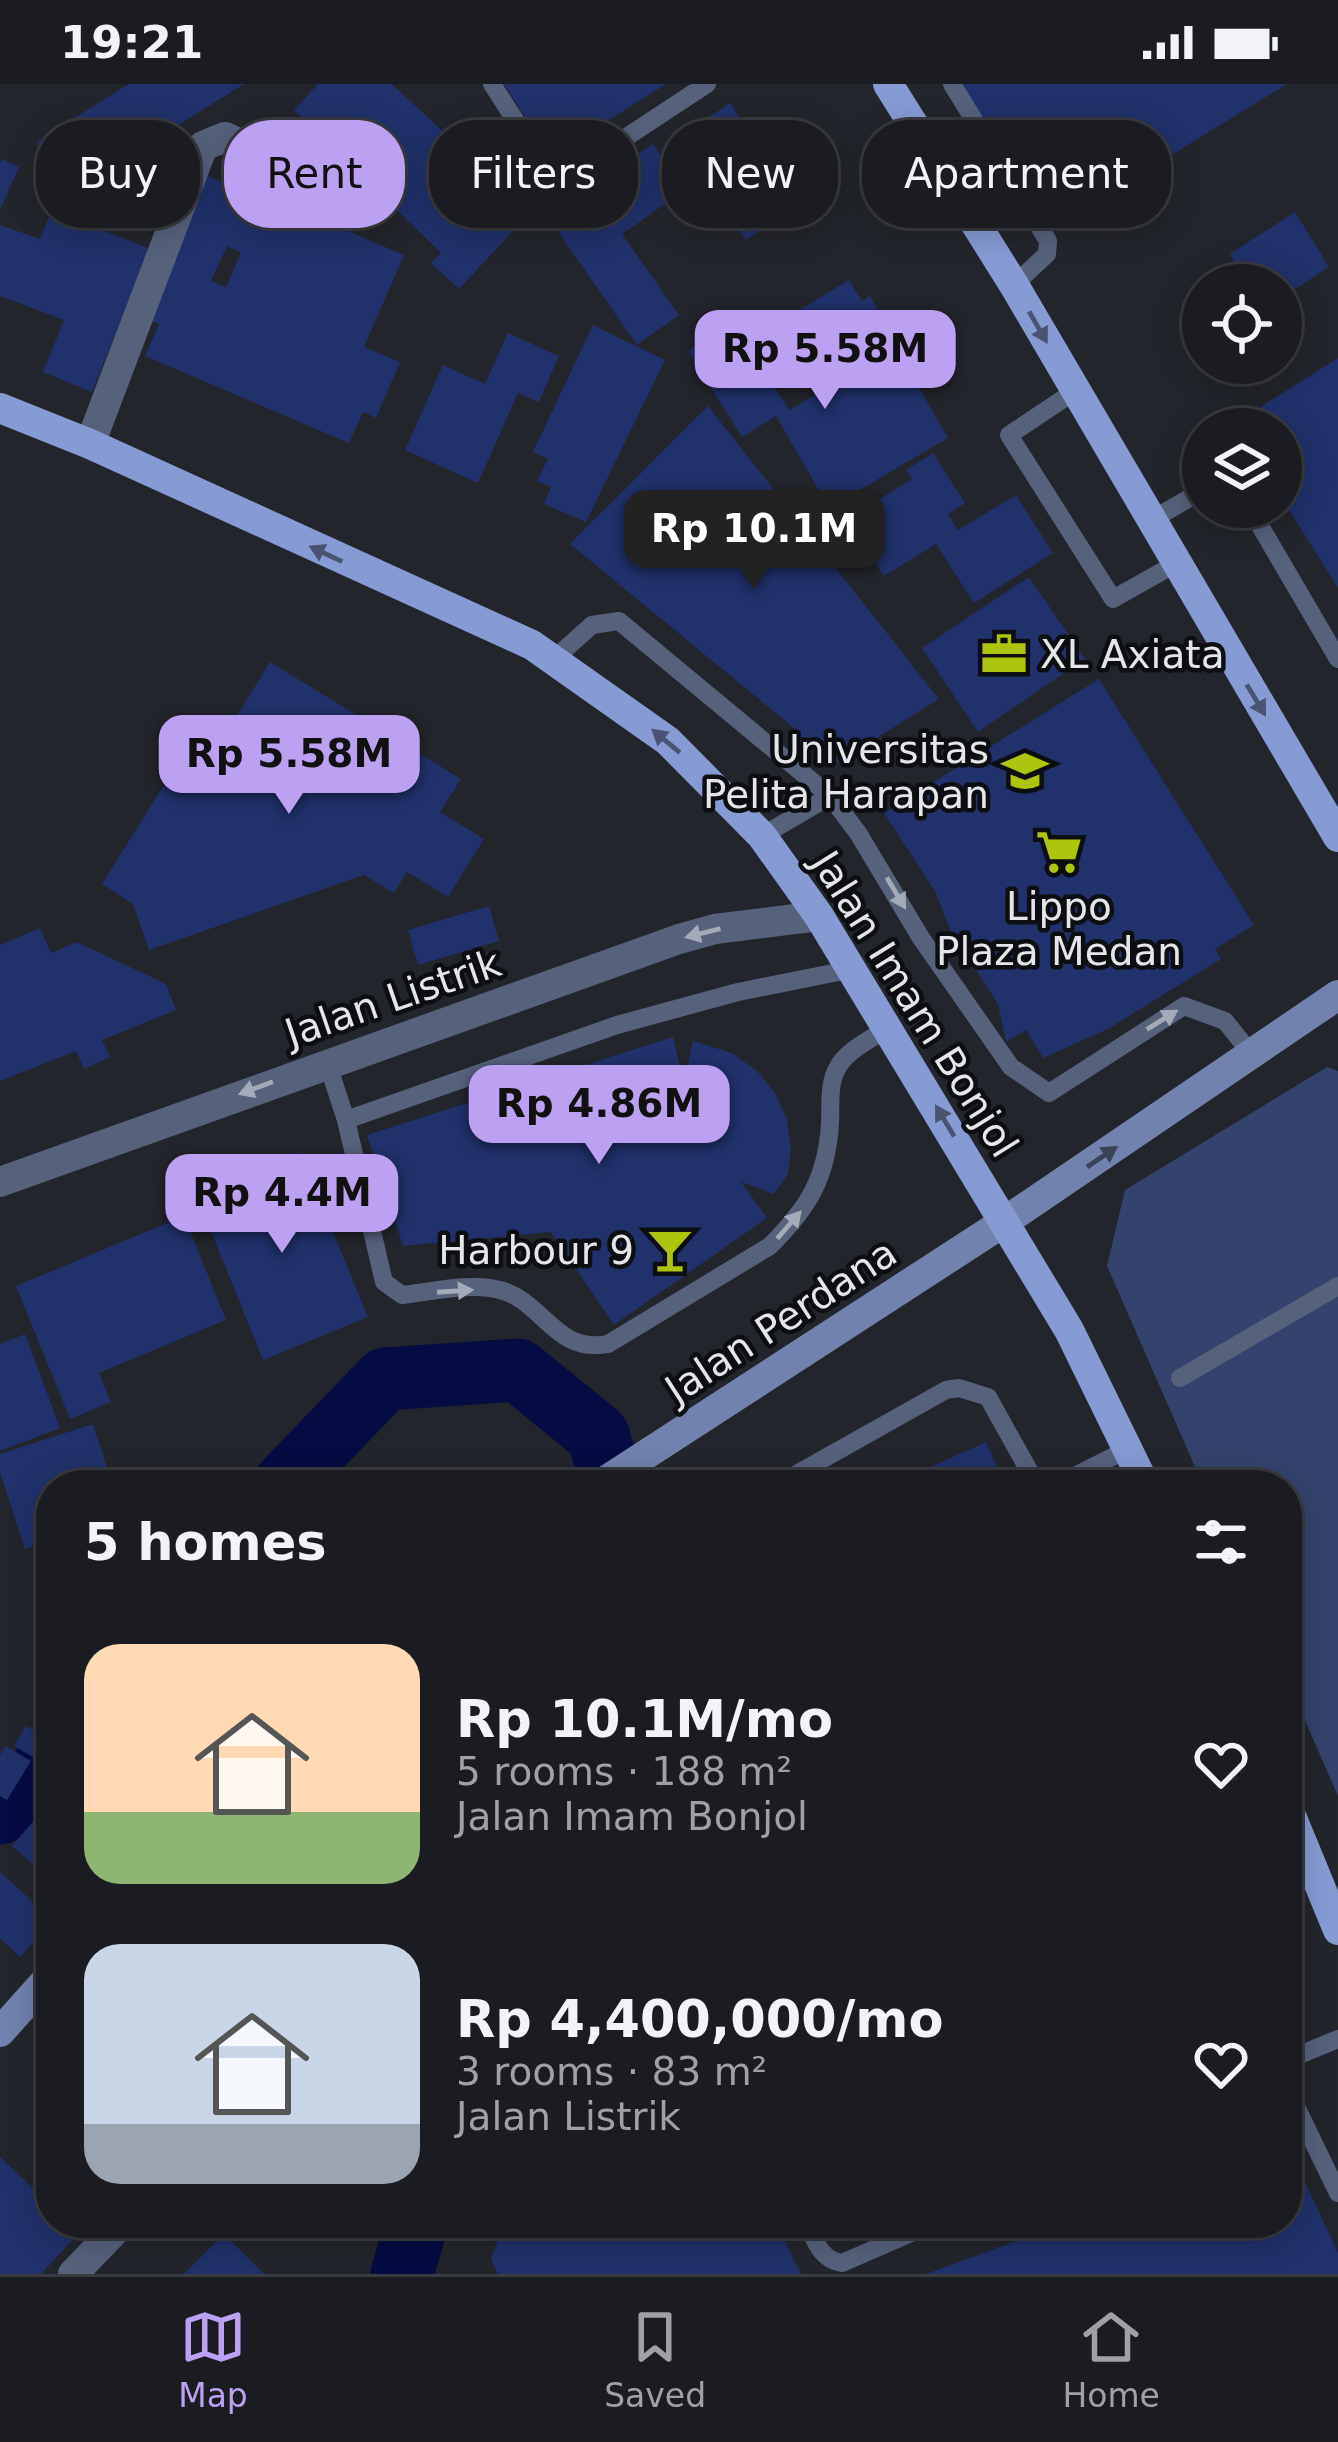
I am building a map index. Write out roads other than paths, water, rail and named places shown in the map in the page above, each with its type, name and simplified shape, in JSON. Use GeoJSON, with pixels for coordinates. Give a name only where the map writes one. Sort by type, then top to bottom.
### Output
{"type":"FeatureCollection","features":[{"type":"Feature","properties":{"kind":"main road"},"geometry":{"type":"LineString","coordinates":[[889,84],[1014,285],[1338,837]]}},
{"type":"Feature","properties":{"kind":"main road","name":"Jalan Imam Bonjol"},"geometry":{"type":"LineString","coordinates":[[0,408],[90,443],[532,645],[668,741],[762,836],[853,968],[1069,1330],[1137,1470]]}},
{"type":"Feature","properties":{"kind":"main road","name":"Jalan Perdana"},"geometry":{"type":"LineString","coordinates":[[623,1470],[1004,1222],[1338,995]]}},
{"type":"Feature","properties":{"kind":"main road"},"geometry":{"type":"LineString","coordinates":[[1302,1842],[1338,1930]]}},
{"type":"Feature","properties":{"kind":"main road"},"geometry":{"type":"LineString","coordinates":[[0,2032],[36,1992]]}},
{"type":"Feature","properties":{"kind":"street"},"geometry":{"type":"LineString","coordinates":[[90,443],[203,146],[224,137]]}},
{"type":"Feature","properties":{"kind":"street","name":"Jalan Listrik"},"geometry":{"type":"LineString","coordinates":[[0,1182],[679,939],[715,929],[819,916]]}},
{"type":"Feature","properties":{"kind":"street"},"geometry":{"type":"LineString","coordinates":[[73,2274],[108,2238]]}},
{"type":"Feature","properties":{"kind":"lane"},"geometry":{"type":"LineString","coordinates":[[492,84],[550,175],[556,177],[569,175],[707,84]]}},
{"type":"Feature","properties":{"kind":"lane"},"geometry":{"type":"LineString","coordinates":[[952,84],[1048,242],[1047,254],[1014,285]]}},
{"type":"Feature","properties":{"kind":"lane"},"geometry":{"type":"LineString","coordinates":[[1075,391],[1009,435],[1113,598],[1175,565]]}},
{"type":"Feature","properties":{"kind":"lane"},"geometry":{"type":"LineString","coordinates":[[1150,521],[1182,502]]}},
{"type":"Feature","properties":{"kind":"lane"},"geometry":{"type":"LineString","coordinates":[[1261,528],[1338,659]]}},
{"type":"Feature","properties":{"kind":"lane"},"geometry":{"type":"LineString","coordinates":[[554,659],[592,625],[619,620],[795,763],[859,833],[922,938],[1011,1067],[1048,1093],[1184,1006],[1225,1021],[1253,1056]]}},
{"type":"Feature","properties":{"kind":"lane"},"geometry":{"type":"LineString","coordinates":[[762,836],[830,796]]}},
{"type":"Feature","properties":{"kind":"lane"},"geometry":{"type":"LineString","coordinates":[[346,1120],[617,1024],[853,968]]}},
{"type":"Feature","properties":{"kind":"lane"},"geometry":{"type":"LineString","coordinates":[[327,1062],[346,1120],[383,1282],[402,1295],[502,1290],[572,1342],[590,1348],[608,1344],[710,1283],[770,1246],[792,1224],[816,1192],[829,1141],[832,1080],[837,1068],[889,1027]]}},
{"type":"Feature","properties":{"kind":"lane"},"geometry":{"type":"LineString","coordinates":[[1180,1378],[1338,1286]]}},
{"type":"Feature","properties":{"kind":"lane"},"geometry":{"type":"LineString","coordinates":[[804,1470],[946,1390],[959,1388],[988,1397],[1029,1470]]}},
{"type":"Feature","properties":{"kind":"lane"},"geometry":{"type":"LineString","coordinates":[[1088,1470],[1128,1450]]}},
{"type":"Feature","properties":{"kind":"lane"},"geometry":{"type":"LineString","coordinates":[[1302,2054],[1338,2039]]}},
{"type":"Feature","properties":{"kind":"lane"},"geometry":{"type":"LineString","coordinates":[[1302,2119],[1338,2193]]}},
{"type":"Feature","properties":{"kind":"lane"},"geometry":{"type":"LineString","coordinates":[[814,2238],[831,2261],[842,2263],[900,2238]]}},
{"type":"Feature","properties":{"kind":"waterway"},"geometry":{"type":"LineString","coordinates":[[297,1470],[385,1379],[518,1370],[598,1435],[608,1470]]}},
{"type":"Feature","properties":{"kind":"waterway"},"geometry":{"type":"LineString","coordinates":[[0,1813],[11,1807],[36,1776]]}},
{"type":"Feature","properties":{"kind":"waterway"},"geometry":{"type":"LineString","coordinates":[[402,2274],[413,2238]]}},
{"type":"Feature","properties":{"kind":"place","name":"XL Axiata"},"geometry":{"type":"Point","coordinates":[1004,654]}},
{"type":"Feature","properties":{"kind":"place","name":"Universitas Pelita Harapan"},"geometry":{"type":"Point","coordinates":[1025,771]}},
{"type":"Feature","properties":{"kind":"place","name":"Lippo Plaza Medan"},"geometry":{"type":"Point","coordinates":[1059,852]}},
{"type":"Feature","properties":{"kind":"place","name":"Harbour 9"},"geometry":{"type":"Point","coordinates":[670,1250]}}]}
